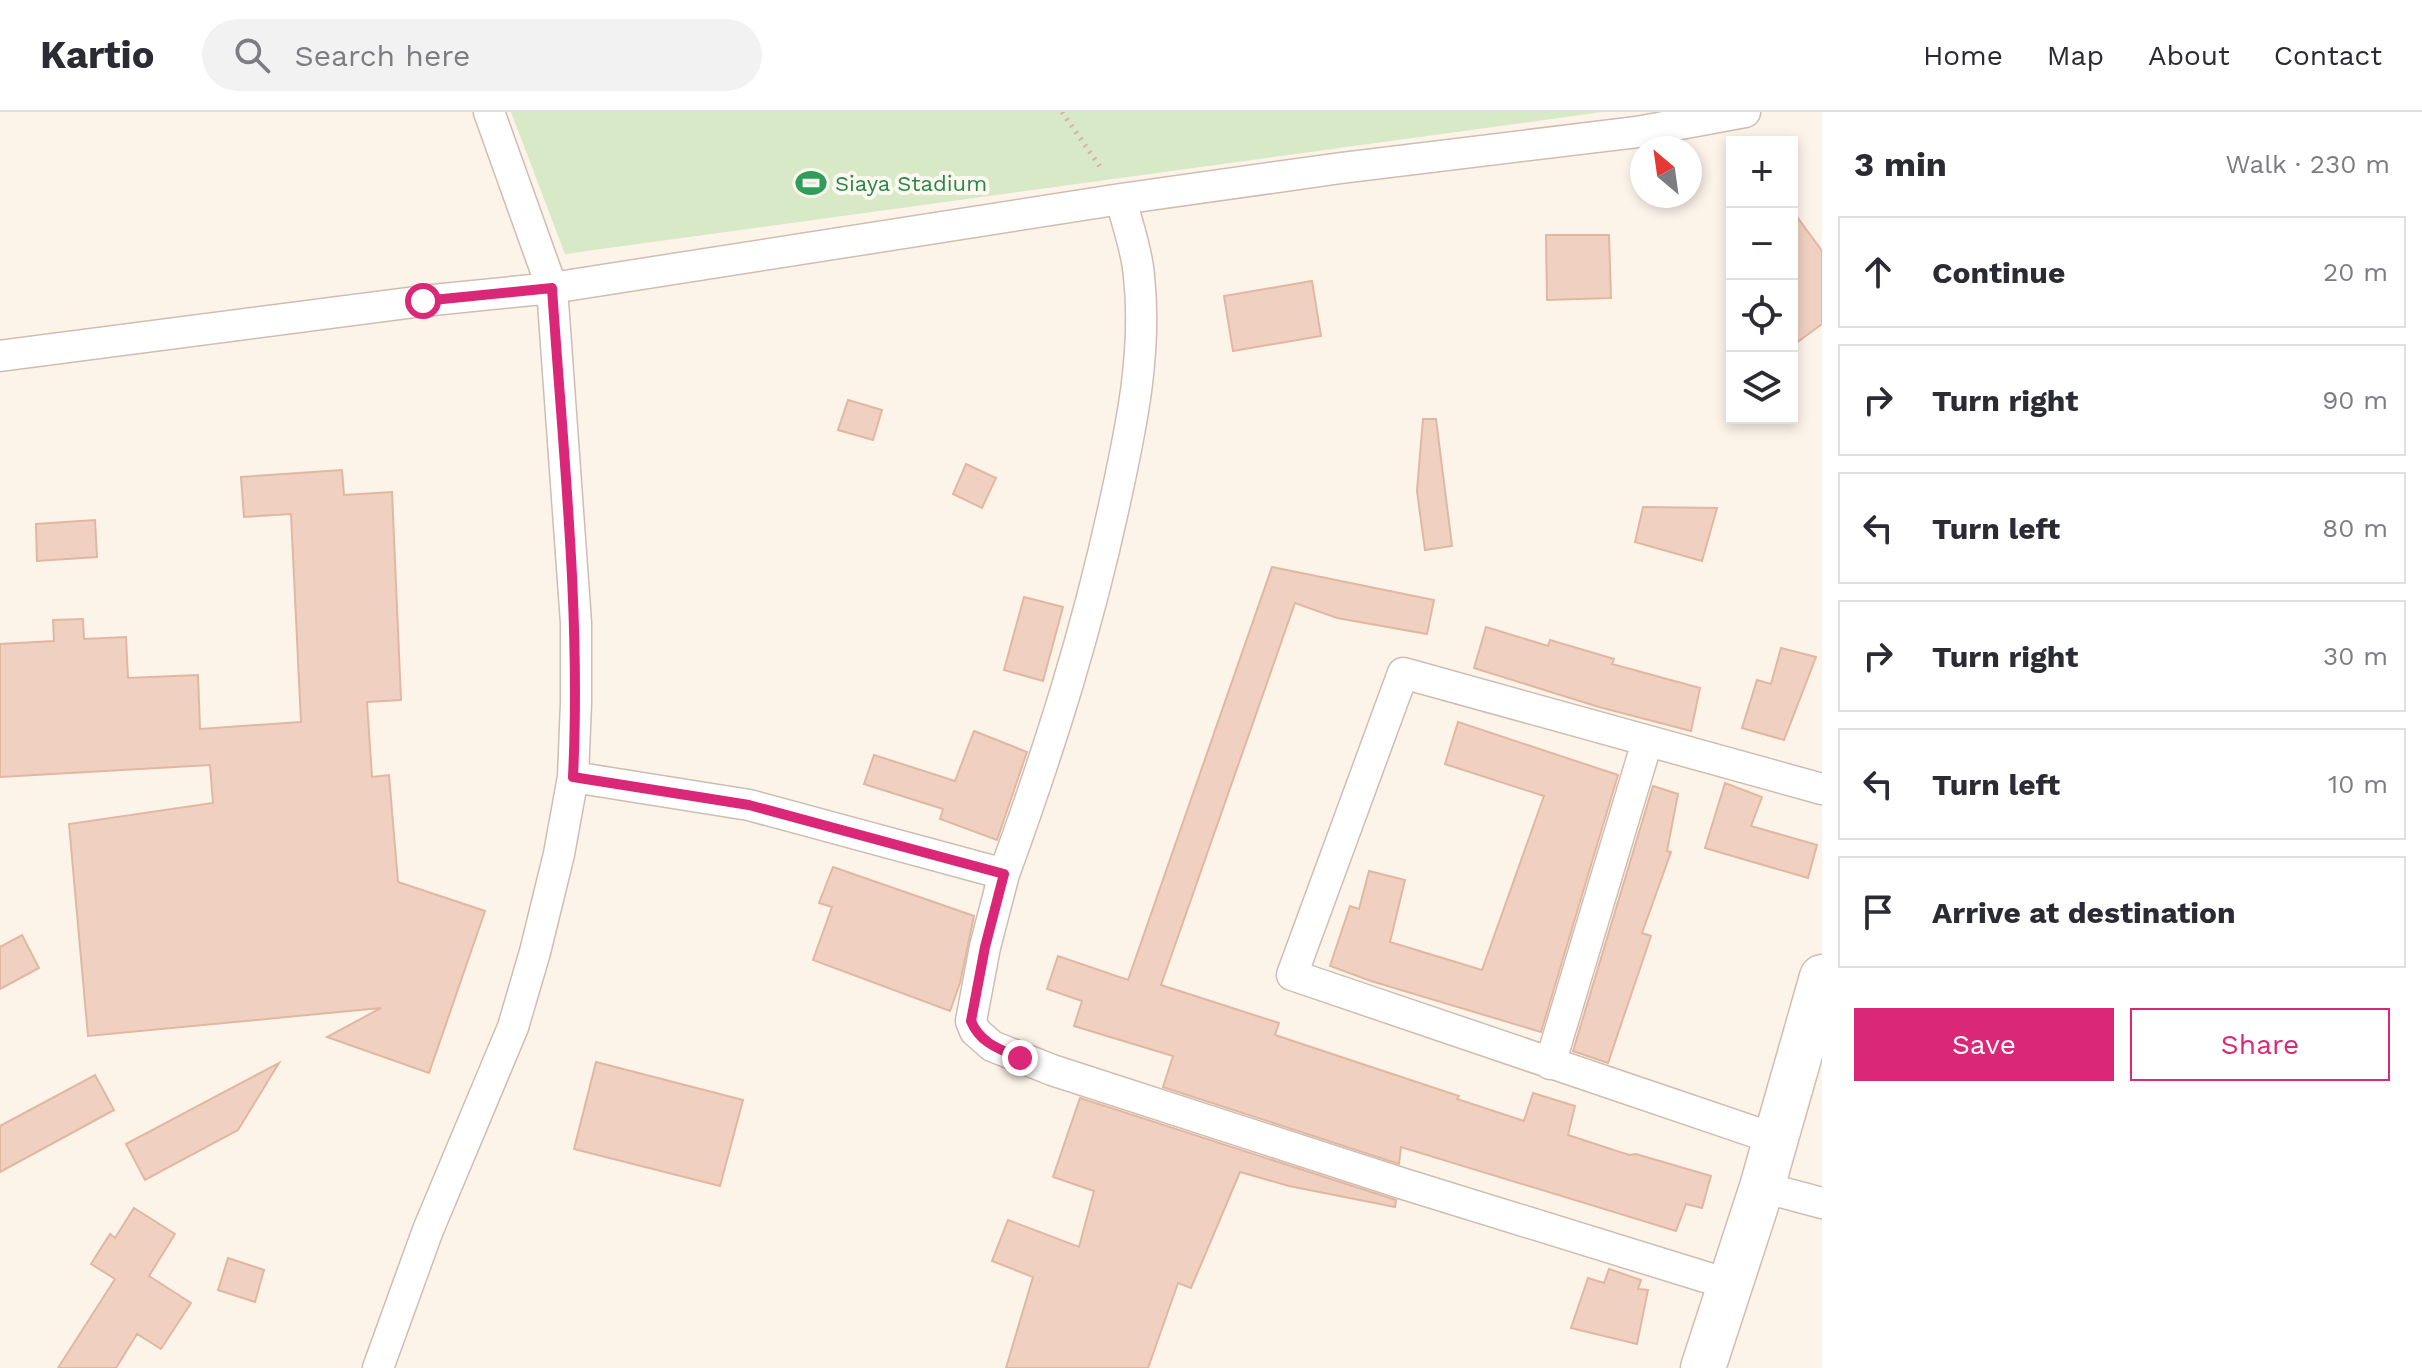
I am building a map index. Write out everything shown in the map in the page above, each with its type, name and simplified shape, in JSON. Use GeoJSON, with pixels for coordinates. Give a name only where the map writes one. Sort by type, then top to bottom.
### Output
{"type":"FeatureCollection","features":[{"type":"Feature","properties":{"kind":"main road"},"geometry":{"type":"LineString","coordinates":[[1703,1368],[1762,1187],[1822,977]]}},
{"type":"Feature","properties":{"kind":"street"},"geometry":{"type":"LineString","coordinates":[[378,1368],[428,1230],[513,1027],[559,854],[573,777],[576,623],[552,288],[489,112]]}},
{"type":"Feature","properties":{"kind":"street"},"geometry":{"type":"LineString","coordinates":[[0,356],[423,301],[552,288],[1121,199],[1745,112]]}},
{"type":"Feature","properties":{"kind":"street"},"geometry":{"type":"LineString","coordinates":[[1121,199],[1139,274],[1141,338],[1138,386],[1101,568],[1075,666],[1004,874],[985,947],[971,1021],[975,1031],[992,1046],[1052,1070],[1404,1184],[1731,1285]]}},
{"type":"Feature","properties":{"kind":"street"},"geometry":{"type":"LineString","coordinates":[[1775,1139],[1292,975],[1403,673],[1822,789]]}},
{"type":"Feature","properties":{"kind":"street"},"geometry":{"type":"LineString","coordinates":[[1550,1064],[1647,742]]}},
{"type":"Feature","properties":{"kind":"street"},"geometry":{"type":"LineString","coordinates":[[573,777],[749,805],[1004,874]]}},
{"type":"Feature","properties":{"kind":"street"},"geometry":{"type":"LineString","coordinates":[[1762,1187],[1822,1203]]}},
{"type":"Feature","properties":{"kind":"path"},"geometry":{"type":"LineString","coordinates":[[1062,112],[1121,199]]}},
{"type":"Feature","properties":{"kind":"green space","name":"Siaya Stadium"},"geometry":{"type":"Polygon","coordinates":[[[511,112],[1602,112],[565,254],[511,112]]]}},
{"type":"Feature","properties":{"kind":"building"},"geometry":{"type":"Polygon","coordinates":[[[1798,218],[1822,251],[1822,324],[1798,342],[1798,218]]]}},
{"type":"Feature","properties":{"kind":"building"},"geometry":{"type":"Polygon","coordinates":[[[1546,235],[1609,235],[1611,298],[1547,300],[1546,235]]]}},
{"type":"Feature","properties":{"kind":"building"},"geometry":{"type":"Polygon","coordinates":[[[1312,281],[1321,336],[1233,351],[1224,296],[1312,281]]]}},
{"type":"Feature","properties":{"kind":"building"},"geometry":{"type":"Polygon","coordinates":[[[848,400],[882,410],[873,440],[838,430],[848,400]]]}},
{"type":"Feature","properties":{"kind":"building"},"geometry":{"type":"Polygon","coordinates":[[[1423,419],[1436,419],[1452,546],[1425,550],[1417,491],[1423,419]]]}},
{"type":"Feature","properties":{"kind":"building"},"geometry":{"type":"Polygon","coordinates":[[[966,464],[996,478],[982,508],[953,494],[966,464]]]}},
{"type":"Feature","properties":{"kind":"building"},"geometry":{"type":"Polygon","coordinates":[[[342,470],[344,495],[392,492],[401,700],[367,702],[372,777],[389,775],[398,882],[485,911],[429,1073],[327,1037],[381,1008],[88,1036],[69,824],[213,803],[210,765],[0,777],[0,644],[54,641],[53,620],[83,619],[84,639],[126,637],[128,678],[198,675],[200,729],[301,722],[291,514],[244,517],[241,477],[342,470]]]}},
{"type":"Feature","properties":{"kind":"building"},"geometry":{"type":"Polygon","coordinates":[[[1643,507],[1717,508],[1702,561],[1635,542],[1643,507]]]}},
{"type":"Feature","properties":{"kind":"building"},"geometry":{"type":"Polygon","coordinates":[[[95,520],[97,557],[37,561],[36,524],[95,520]]]}},
{"type":"Feature","properties":{"kind":"building"},"geometry":{"type":"Polygon","coordinates":[[[1272,567],[1434,600],[1427,634],[1337,618],[1295,603],[1161,985],[1279,1023],[1275,1035],[1459,1096],[1457,1099],[1524,1121],[1533,1093],[1575,1106],[1568,1135],[1629,1155],[1636,1154],[1711,1176],[1702,1208],[1686,1204],[1676,1231],[1401,1147],[1399,1164],[1163,1087],[1173,1056],[1074,1026],[1082,1001],[1047,989],[1058,956],[1128,980],[1272,567]]]}},
{"type":"Feature","properties":{"kind":"building"},"geometry":{"type":"Polygon","coordinates":[[[1024,597],[1063,607],[1043,681],[1004,670],[1024,597]]]}},
{"type":"Feature","properties":{"kind":"building"},"geometry":{"type":"Polygon","coordinates":[[[1486,627],[1548,646],[1550,640],[1614,659],[1612,664],[1700,688],[1691,731],[1599,707],[1474,668],[1486,627]]]}},
{"type":"Feature","properties":{"kind":"building"},"geometry":{"type":"Polygon","coordinates":[[[1781,648],[1816,657],[1784,740],[1742,728],[1757,680],[1771,684],[1781,648]]]}},
{"type":"Feature","properties":{"kind":"building"},"geometry":{"type":"Polygon","coordinates":[[[1458,722],[1618,775],[1541,1032],[1330,966],[1350,906],[1359,909],[1369,871],[1405,880],[1390,942],[1482,970],[1544,796],[1445,764],[1458,722]]]}},
{"type":"Feature","properties":{"kind":"building"},"geometry":{"type":"Polygon","coordinates":[[[974,731],[1027,752],[997,840],[940,819],[943,809],[864,784],[874,755],[955,781],[974,731]]]}},
{"type":"Feature","properties":{"kind":"building"},"geometry":{"type":"Polygon","coordinates":[[[1725,783],[1762,797],[1751,826],[1817,845],[1808,878],[1705,848],[1725,783]]]}},
{"type":"Feature","properties":{"kind":"building"},"geometry":{"type":"Polygon","coordinates":[[[1653,786],[1678,794],[1667,851],[1671,852],[1642,933],[1651,936],[1608,1063],[1573,1051],[1653,786]]]}},
{"type":"Feature","properties":{"kind":"building"},"geometry":{"type":"Polygon","coordinates":[[[833,867],[974,916],[960,983],[950,1011],[813,960],[832,907],[819,903],[833,867]]]}},
{"type":"Feature","properties":{"kind":"building"},"geometry":{"type":"Polygon","coordinates":[[[22,935],[39,968],[0,989],[0,947],[22,935]]]}},
{"type":"Feature","properties":{"kind":"building"},"geometry":{"type":"Polygon","coordinates":[[[596,1062],[743,1100],[720,1186],[574,1149],[596,1062]]]}},
{"type":"Feature","properties":{"kind":"building"},"geometry":{"type":"Polygon","coordinates":[[[279,1063],[238,1130],[145,1180],[126,1144],[279,1063]]]}},
{"type":"Feature","properties":{"kind":"building"},"geometry":{"type":"Polygon","coordinates":[[[95,1075],[114,1110],[0,1172],[0,1126],[95,1075]]]}},
{"type":"Feature","properties":{"kind":"building"},"geometry":{"type":"Polygon","coordinates":[[[1080,1098],[1396,1200],[1395,1207],[1289,1186],[1240,1172],[1191,1288],[1178,1283],[1148,1368],[1006,1368],[1033,1277],[992,1261],[1008,1220],[1079,1247],[1094,1191],[1053,1177],[1080,1098]]]}},
{"type":"Feature","properties":{"kind":"building"},"geometry":{"type":"Polygon","coordinates":[[[134,1208],[175,1234],[149,1276],[191,1303],[161,1349],[137,1334],[116,1368],[58,1368],[115,1279],[91,1264],[110,1234],[115,1238],[134,1208]]]}},
{"type":"Feature","properties":{"kind":"building"},"geometry":{"type":"Polygon","coordinates":[[[228,1258],[264,1270],[255,1302],[218,1290],[228,1258]]]}},
{"type":"Feature","properties":{"kind":"building"},"geometry":{"type":"Polygon","coordinates":[[[1609,1269],[1641,1280],[1638,1289],[1648,1290],[1637,1344],[1571,1328],[1588,1278],[1604,1283],[1609,1269]]]}},
{"type":"Feature","properties":{"kind":"place","name":"Siaya Stadium"},"geometry":{"type":"Point","coordinates":[811,183]}},
{"type":"Feature","properties":{"kind":"route"},"geometry":{"type":"LineString","coordinates":[[423,301],[552,288],[576,623],[573,777],[749,805],[1004,874],[985,947],[971,1021],[981,1038],[1020,1058]]}}]}
